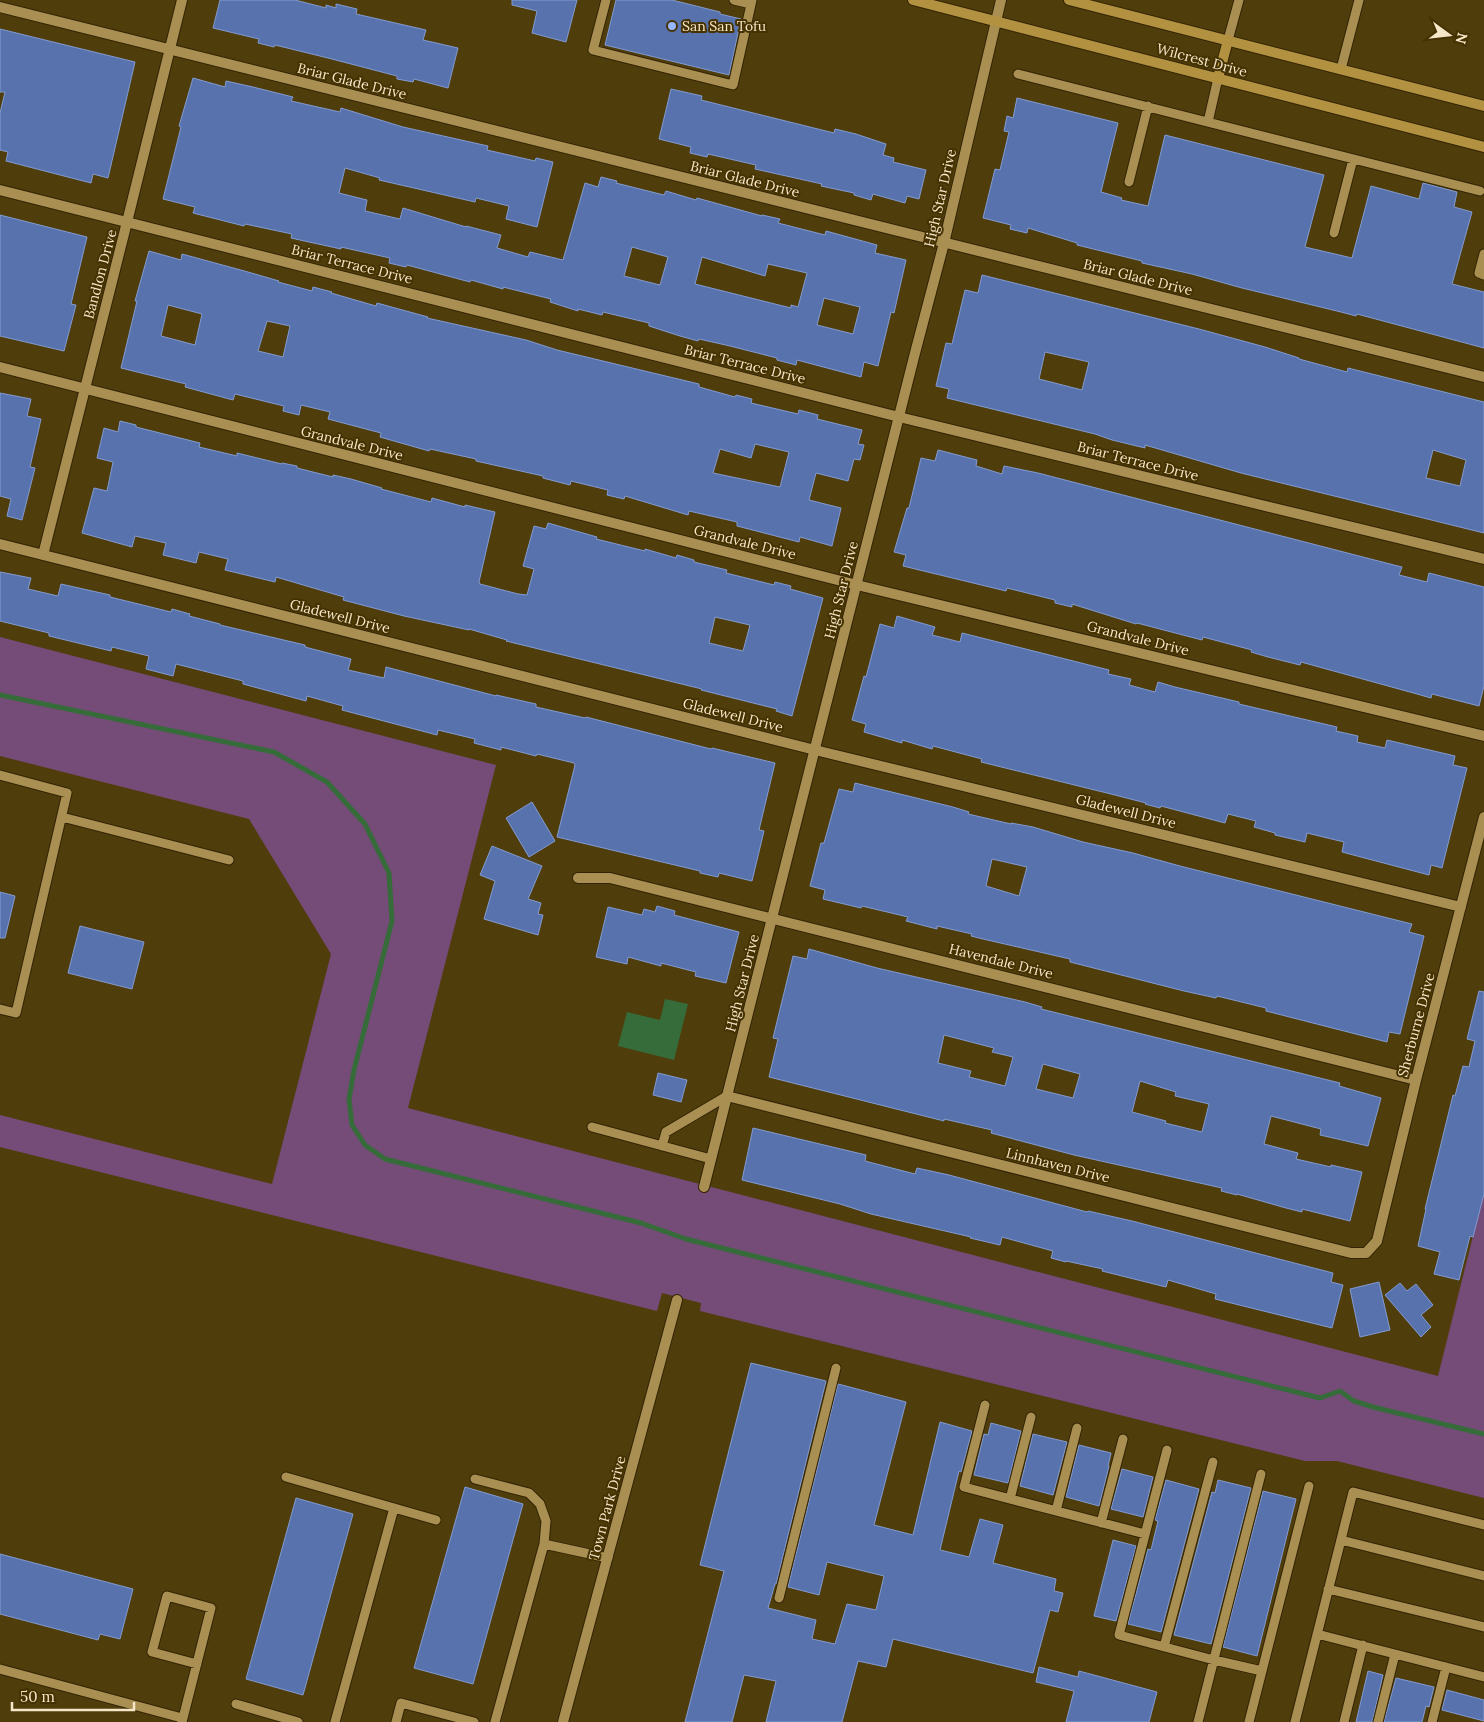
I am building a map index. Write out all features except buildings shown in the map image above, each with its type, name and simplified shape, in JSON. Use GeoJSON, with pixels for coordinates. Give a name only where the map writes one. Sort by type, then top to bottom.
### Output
{"type":"FeatureCollection","features":[{"type":"Feature","properties":{"kind":"main road","name":"Wilcrest Drive"},"geometry":{"type":"LineString","coordinates":[[913,0],[1484,147]]}},
{"type":"Feature","properties":{"kind":"main road","name":"Wilcrest Drive"},"geometry":{"type":"LineString","coordinates":[[1069,0],[1484,106]]}},
{"type":"Feature","properties":{"kind":"main road"},"geometry":{"type":"LineString","coordinates":[[1218,78],[1228,40]]}},
{"type":"Feature","properties":{"kind":"street","name":"Bandlon Drive"},"geometry":{"type":"LineString","coordinates":[[43,555],[128,222],[182,0]]}},
{"type":"Feature","properties":{"kind":"street","name":"High Star Drive"},"geometry":{"type":"LineString","coordinates":[[704,1186],[944,243],[1001,0]]}},
{"type":"Feature","properties":{"kind":"street","name":"Briar Glade Drive"},"geometry":{"type":"LineString","coordinates":[[0,7],[1484,377]]}},
{"type":"Feature","properties":{"kind":"street","name":"Briar Terrace Drive"},"geometry":{"type":"LineString","coordinates":[[0,190],[899,417],[1484,559]]}},
{"type":"Feature","properties":{"kind":"street","name":"Grandvale Drive"},"geometry":{"type":"LineString","coordinates":[[0,367],[857,585],[1484,736]]}},
{"type":"Feature","properties":{"kind":"street","name":"Gladewell Drive"},"geometry":{"type":"LineString","coordinates":[[0,544],[815,750],[1461,907]]}},
{"type":"Feature","properties":{"kind":"street","name":"Sherburne Drive"},"geometry":{"type":"LineString","coordinates":[[1378,1241],[1416,1080],[1484,817]]}},
{"type":"Feature","properties":{"kind":"street","name":"Havendale Drive"},"geometry":{"type":"LineString","coordinates":[[578,878],[610,878],[1416,1080]]}},
{"type":"Feature","properties":{"kind":"street","name":"Linnhaven Drive"},"geometry":{"type":"LineString","coordinates":[[727,1096],[1351,1253],[1366,1253],[1378,1241]]}},
{"type":"Feature","properties":{"kind":"street","name":"Town Park Drive"},"geometry":{"type":"LineString","coordinates":[[563,1722],[677,1300]]}},
{"type":"Feature","properties":{"kind":"lane"},"geometry":{"type":"LineString","coordinates":[[606,0],[593,50],[733,85],[752,2],[734,0]]}},
{"type":"Feature","properties":{"kind":"lane"},"geometry":{"type":"LineString","coordinates":[[1228,40],[1239,0]]}},
{"type":"Feature","properties":{"kind":"lane"},"geometry":{"type":"LineString","coordinates":[[1342,69],[1359,0]]}},
{"type":"Feature","properties":{"kind":"lane"},"geometry":{"type":"LineString","coordinates":[[1018,74],[1480,191]]}},
{"type":"Feature","properties":{"kind":"lane"},"geometry":{"type":"LineString","coordinates":[[1208,122],[1218,78]]}},
{"type":"Feature","properties":{"kind":"lane"},"geometry":{"type":"LineString","coordinates":[[1129,182],[1148,106]]}},
{"type":"Feature","properties":{"kind":"lane"},"geometry":{"type":"LineString","coordinates":[[1334,233],[1353,159]]}},
{"type":"Feature","properties":{"kind":"lane"},"geometry":{"type":"LineString","coordinates":[[1484,254],[1479,273],[1484,275]]}},
{"type":"Feature","properties":{"kind":"lane"},"geometry":{"type":"LineString","coordinates":[[0,775],[67,793],[16,1013],[0,1009]]}},
{"type":"Feature","properties":{"kind":"lane"},"geometry":{"type":"LineString","coordinates":[[62,817],[229,860]]}},
{"type":"Feature","properties":{"kind":"lane"},"geometry":{"type":"LineString","coordinates":[[662,1146],[666,1132],[727,1096]]}},
{"type":"Feature","properties":{"kind":"lane"},"geometry":{"type":"LineString","coordinates":[[592,1127],[711,1159]]}},
{"type":"Feature","properties":{"kind":"lane"},"geometry":{"type":"LineString","coordinates":[[779,1598],[836,1368]]}},
{"type":"Feature","properties":{"kind":"lane"},"geometry":{"type":"LineString","coordinates":[[985,1405],[964,1487],[1145,1534]]}},
{"type":"Feature","properties":{"kind":"lane"},"geometry":{"type":"LineString","coordinates":[[1010,1499],[1031,1416]]}},
{"type":"Feature","properties":{"kind":"lane"},"geometry":{"type":"LineString","coordinates":[[1056,1511],[1077,1428]]}},
{"type":"Feature","properties":{"kind":"lane"},"geometry":{"type":"LineString","coordinates":[[1101,1523],[1122,1439]]}},
{"type":"Feature","properties":{"kind":"lane"},"geometry":{"type":"LineString","coordinates":[[1167,1450],[1119,1634],[1262,1671]]}},
{"type":"Feature","properties":{"kind":"lane"},"geometry":{"type":"LineString","coordinates":[[1164,1647],[1213,1462]]}},
{"type":"Feature","properties":{"kind":"lane"},"geometry":{"type":"LineString","coordinates":[[1198,1722],[1261,1474]]}},
{"type":"Feature","properties":{"kind":"lane"},"geometry":{"type":"LineString","coordinates":[[286,1477],[436,1520]]}},
{"type":"Feature","properties":{"kind":"lane"},"geometry":{"type":"LineString","coordinates":[[475,1479],[529,1493],[540,1504],[546,1521],[544,1544],[495,1722]]}},
{"type":"Feature","properties":{"kind":"lane"},"geometry":{"type":"LineString","coordinates":[[1249,1722],[1308,1486]]}},
{"type":"Feature","properties":{"kind":"lane"},"geometry":{"type":"LineString","coordinates":[[1295,1722],[1353,1492],[1484,1525]]}},
{"type":"Feature","properties":{"kind":"lane"},"geometry":{"type":"LineString","coordinates":[[335,1722],[394,1508]]}},
{"type":"Feature","properties":{"kind":"lane"},"geometry":{"type":"LineString","coordinates":[[1341,1540],[1484,1576]]}},
{"type":"Feature","properties":{"kind":"lane"},"geometry":{"type":"LineString","coordinates":[[544,1544],[608,1558]]}},
{"type":"Feature","properties":{"kind":"lane"},"geometry":{"type":"LineString","coordinates":[[1328,1589],[1484,1627]]}},
{"type":"Feature","properties":{"kind":"lane"},"geometry":{"type":"LineString","coordinates":[[0,1669],[182,1720],[197,1664],[211,1608],[167,1596],[152,1652],[197,1664]]}},
{"type":"Feature","properties":{"kind":"lane"},"geometry":{"type":"LineString","coordinates":[[1317,1634],[1484,1677]]}},
{"type":"Feature","properties":{"kind":"lane"},"geometry":{"type":"LineString","coordinates":[[1344,1722],[1363,1646]]}},
{"type":"Feature","properties":{"kind":"lane"},"geometry":{"type":"LineString","coordinates":[[1378,1722],[1395,1654]]}},
{"type":"Feature","properties":{"kind":"lane"},"geometry":{"type":"LineString","coordinates":[[1432,1722],[1446,1667]]}},
{"type":"Feature","properties":{"kind":"lane"},"geometry":{"type":"LineString","coordinates":[[396,1722],[401,1703],[474,1722]]}},
{"type":"Feature","properties":{"kind":"lane"},"geometry":{"type":"LineString","coordinates":[[236,1704],[298,1722]]}},
{"type":"Feature","properties":{"kind":"shaded area"},"geometry":{"type":"Polygon","coordinates":[[[0,637],[496,765],[408,1108],[1438,1376],[1484,1192],[1484,1498],[1337,1461],[1305,1461],[700,1311],[701,1303],[662,1293],[657,1311],[0,1147],[0,1115],[272,1184],[331,954],[249,819],[0,756],[0,637]]]}},
{"type":"Feature","properties":{"kind":"shaded area"},"geometry":{"type":"Polygon","coordinates":[[[665,999],[688,1004],[674,1060],[618,1046],[627,1012],[660,1020],[665,999]]]}},
{"type":"Feature","properties":{"kind":"waterway"},"geometry":{"type":"LineString","coordinates":[[0,695],[274,752],[327,782],[365,824],[389,873],[392,921],[354,1070],[349,1099],[352,1125],[365,1145],[385,1159],[641,1223],[686,1239],[1320,1398],[1340,1391],[1354,1401],[1373,1407],[1484,1434]]}},
{"type":"Feature","properties":{"kind":"place","name":"San San Tofu"},"geometry":{"type":"Point","coordinates":[672,26]}}]}
